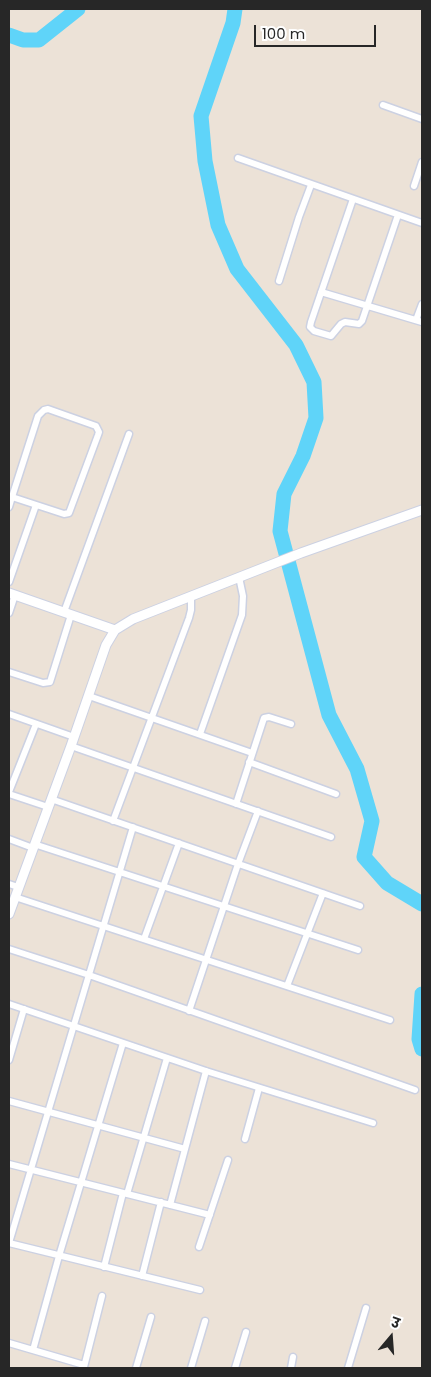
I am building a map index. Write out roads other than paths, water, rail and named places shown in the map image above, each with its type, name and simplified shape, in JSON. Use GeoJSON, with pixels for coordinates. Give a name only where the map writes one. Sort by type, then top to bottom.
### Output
{"type":"FeatureCollection","features":[{"type":"Feature","properties":{"kind":"street"},"geometry":{"type":"LineString","coordinates":[[383,105],[422,119]]}},
{"type":"Feature","properties":{"kind":"street"},"geometry":{"type":"LineString","coordinates":[[238,158],[422,223]]}},
{"type":"Feature","properties":{"kind":"street"},"geometry":{"type":"LineString","coordinates":[[414,186],[422,162]]}},
{"type":"Feature","properties":{"kind":"street"},"geometry":{"type":"LineString","coordinates":[[279,281],[311,185]]}},
{"type":"Feature","properties":{"kind":"street"},"geometry":{"type":"LineString","coordinates":[[353,199],[310,327],[314,331],[333,335],[338,327],[345,322],[359,324],[362,321],[398,215]]}},
{"type":"Feature","properties":{"kind":"street"},"geometry":{"type":"LineString","coordinates":[[321,292],[419,321],[422,304]]}},
{"type":"Feature","properties":{"kind":"street"},"geometry":{"type":"LineString","coordinates":[[9,507],[40,412],[48,409],[96,426],[98,435],[69,513],[64,514],[12,498]]}},
{"type":"Feature","properties":{"kind":"street"},"geometry":{"type":"LineString","coordinates":[[9,672],[43,683],[50,682],[68,613],[128,434]]}},
{"type":"Feature","properties":{"kind":"street"},"geometry":{"type":"LineString","coordinates":[[9,582],[36,505]]}},
{"type":"Feature","properties":{"kind":"street"},"geometry":{"type":"LineString","coordinates":[[9,914],[106,645],[115,630],[133,619],[279,561],[422,510]]}},
{"type":"Feature","properties":{"kind":"street"},"geometry":{"type":"LineString","coordinates":[[200,734],[242,615],[243,596],[239,577]]}},
{"type":"Feature","properties":{"kind":"street"},"geometry":{"type":"LineString","coordinates":[[9,613],[12,594],[115,630]]}},
{"type":"Feature","properties":{"kind":"street"},"geometry":{"type":"LineString","coordinates":[[114,821],[189,618],[191,596]]}},
{"type":"Feature","properties":{"kind":"street"},"geometry":{"type":"LineString","coordinates":[[89,696],[252,753]]}},
{"type":"Feature","properties":{"kind":"street"},"geometry":{"type":"LineString","coordinates":[[9,714],[36,724],[72,742],[134,768],[331,837]]}},
{"type":"Feature","properties":{"kind":"street"},"geometry":{"type":"LineString","coordinates":[[236,804],[264,718],[269,717],[291,724]]}},
{"type":"Feature","properties":{"kind":"street"},"geometry":{"type":"LineString","coordinates":[[36,724],[9,793],[133,827],[360,906]]}},
{"type":"Feature","properties":{"kind":"street"},"geometry":{"type":"LineString","coordinates":[[249,762],[336,794]]}},
{"type":"Feature","properties":{"kind":"street"},"geometry":{"type":"LineString","coordinates":[[190,1011],[238,864],[258,811]]}},
{"type":"Feature","properties":{"kind":"street"},"geometry":{"type":"LineString","coordinates":[[133,827],[9,1243],[200,1290]]}},
{"type":"Feature","properties":{"kind":"street"},"geometry":{"type":"LineString","coordinates":[[9,840],[120,872],[358,950]]}},
{"type":"Feature","properties":{"kind":"street"},"geometry":{"type":"LineString","coordinates":[[144,939],[179,843]]}},
{"type":"Feature","properties":{"kind":"street"},"geometry":{"type":"LineString","coordinates":[[9,884],[18,887]]}},
{"type":"Feature","properties":{"kind":"street"},"geometry":{"type":"LineString","coordinates":[[287,986],[323,894]]}},
{"type":"Feature","properties":{"kind":"street"},"geometry":{"type":"LineString","coordinates":[[15,897],[390,1020]]}},
{"type":"Feature","properties":{"kind":"street"},"geometry":{"type":"LineString","coordinates":[[9,949],[414,1090]]}},
{"type":"Feature","properties":{"kind":"street"},"geometry":{"type":"LineString","coordinates":[[9,1004],[206,1071],[373,1123]]}},
{"type":"Feature","properties":{"kind":"street"},"geometry":{"type":"LineString","coordinates":[[9,1060],[24,1009]]}},
{"type":"Feature","properties":{"kind":"street"},"geometry":{"type":"LineString","coordinates":[[33,1350],[123,1043]]}},
{"type":"Feature","properties":{"kind":"street"},"geometry":{"type":"LineString","coordinates":[[104,1267],[167,1058]]}},
{"type":"Feature","properties":{"kind":"street"},"geometry":{"type":"LineString","coordinates":[[170,1205],[206,1071]]}},
{"type":"Feature","properties":{"kind":"street"},"geometry":{"type":"LineString","coordinates":[[245,1140],[259,1088]]}},
{"type":"Feature","properties":{"kind":"street"},"geometry":{"type":"LineString","coordinates":[[9,1101],[185,1149]]}},
{"type":"Feature","properties":{"kind":"street"},"geometry":{"type":"LineString","coordinates":[[199,1247],[228,1160]]}},
{"type":"Feature","properties":{"kind":"street"},"geometry":{"type":"LineString","coordinates":[[9,1164],[210,1215]]}},
{"type":"Feature","properties":{"kind":"street"},"geometry":{"type":"LineString","coordinates":[[142,1276],[161,1202]]}},
{"type":"Feature","properties":{"kind":"street"},"geometry":{"type":"LineString","coordinates":[[9,1343],[84,1367],[102,1296]]}},
{"type":"Feature","properties":{"kind":"street"},"geometry":{"type":"LineString","coordinates":[[348,1368],[366,1308]]}},
{"type":"Feature","properties":{"kind":"street"},"geometry":{"type":"LineString","coordinates":[[136,1368],[151,1317]]}},
{"type":"Feature","properties":{"kind":"street"},"geometry":{"type":"LineString","coordinates":[[191,1368],[205,1321]]}},
{"type":"Feature","properties":{"kind":"street"},"geometry":{"type":"LineString","coordinates":[[235,1368],[246,1332]]}},
{"type":"Feature","properties":{"kind":"street"},"geometry":{"type":"LineString","coordinates":[[290,1368],[293,1357]]}},
{"type":"Feature","properties":{"kind":"waterway"},"geometry":{"type":"LineString","coordinates":[[9,35],[23,40],[39,40],[78,9]]}},
{"type":"Feature","properties":{"kind":"waterway"},"geometry":{"type":"LineString","coordinates":[[235,9],[233,23],[201,116],[205,161],[218,225],[237,269],[296,345],[314,382],[316,418],[303,456],[284,494],[280,531],[329,715],[357,769],[372,821],[364,857],[387,883],[422,904]]}},
{"type":"Feature","properties":{"kind":"waterway"},"geometry":{"type":"LineString","coordinates":[[422,994],[419,1039],[422,1049]]}}]}
